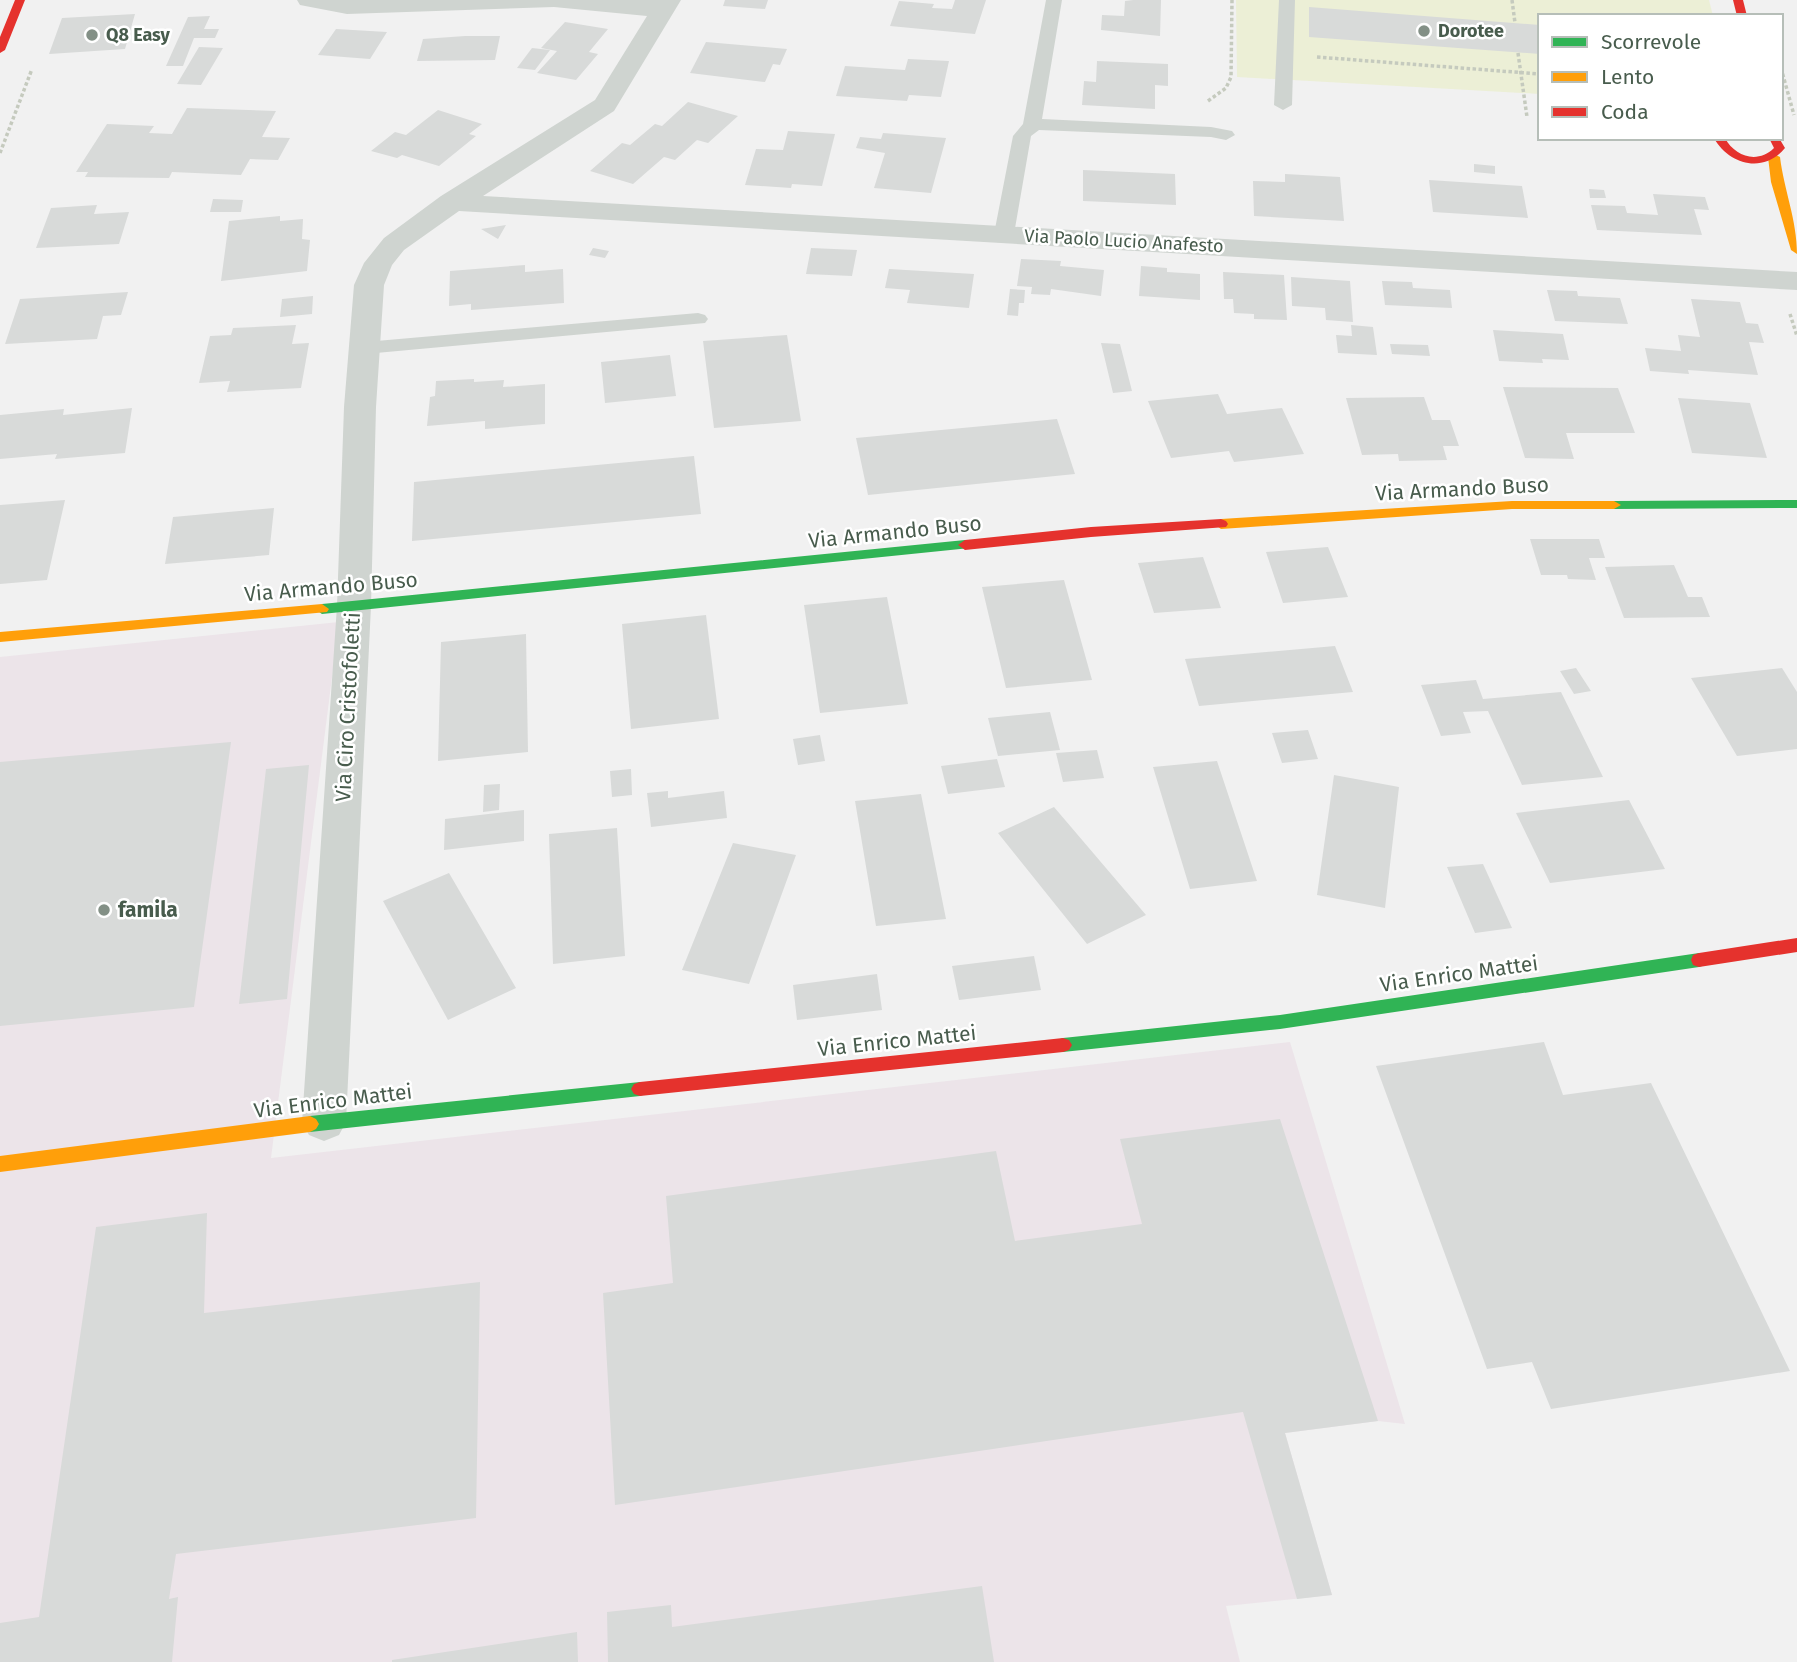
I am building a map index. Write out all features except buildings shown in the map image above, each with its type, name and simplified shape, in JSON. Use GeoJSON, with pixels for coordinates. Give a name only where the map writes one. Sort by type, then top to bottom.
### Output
{"type":"FeatureCollection","features":[{"type":"Feature","properties":{"kind":"street"},"geometry":{"type":"LineString","coordinates":[[0,50],[20,0]]}},
{"type":"Feature","properties":{"kind":"street"},"geometry":{"type":"LineString","coordinates":[[309,0],[347,6],[554,0],[666,5]]}},
{"type":"Feature","properties":{"kind":"street","name":"Via Ciro Cristofoletti"},"geometry":{"type":"LineString","coordinates":[[324,1122],[354,606],[369,285],[378,263],[394,244],[451,202],[605,105],[666,5]]}},
{"type":"Feature","properties":{"kind":"street"},"geometry":{"type":"LineString","coordinates":[[1719,140],[1721,147],[1777,180]]}},
{"type":"Feature","properties":{"kind":"street"},"geometry":{"type":"LineString","coordinates":[[1774,140],[1780,148],[1774,157],[1777,180],[1797,250]]}},
{"type":"Feature","properties":{"kind":"street"},"geometry":{"type":"LineString","coordinates":[[1742,158],[1759,160],[1774,157]]}},
{"type":"Feature","properties":{"kind":"street","name":"Via Paolo Lucio Anafesto"},"geometry":{"type":"LineString","coordinates":[[451,202],[1797,281]]}},
{"type":"Feature","properties":{"kind":"street","name":"Via Armando Buso"},"geometry":{"type":"LineString","coordinates":[[0,637],[475,596],[1091,532],[1512,505],[1797,504]]}},
{"type":"Feature","properties":{"kind":"street","name":"Via Enrico Mattei"},"geometry":{"type":"LineString","coordinates":[[0,1164],[324,1122],[1280,1022],[1797,945]]}},
{"type":"Feature","properties":{"kind":"lane"},"geometry":{"type":"LineString","coordinates":[[1032,126],[1054,0]]}},
{"type":"Feature","properties":{"kind":"lane"},"geometry":{"type":"LineString","coordinates":[[1283,105],[1287,0]]}},
{"type":"Feature","properties":{"kind":"lane"},"geometry":{"type":"LineString","coordinates":[[1004,234],[1022,136],[1025,130],[1032,126],[1058,124],[1226,135]]}},
{"type":"Feature","properties":{"kind":"lane"},"geometry":{"type":"LineString","coordinates":[[365,348],[698,319]]}},
{"type":"Feature","properties":{"kind":"path"},"geometry":{"type":"LineString","coordinates":[[1193,131],[1194,118],[1208,101],[1226,88],[1231,77],[1233,0]]}},
{"type":"Feature","properties":{"kind":"path"},"geometry":{"type":"LineString","coordinates":[[1512,0],[1515,23]]}},
{"type":"Feature","properties":{"kind":"path"},"geometry":{"type":"LineString","coordinates":[[1518,53],[1528,117]]}},
{"type":"Feature","properties":{"kind":"path"},"geometry":{"type":"LineString","coordinates":[[1285,54],[1538,74]]}},
{"type":"Feature","properties":{"kind":"path"},"geometry":{"type":"LineString","coordinates":[[0,153],[34,64]]}},
{"type":"Feature","properties":{"kind":"path"},"geometry":{"type":"LineString","coordinates":[[1783,75],[1797,125]]}},
{"type":"Feature","properties":{"kind":"shaded area"},"geometry":{"type":"Polygon","coordinates":[[[339,622],[271,1158],[1290,1042],[1405,1424],[1378,1421],[1285,1433],[1332,1595],[1226,1606],[1240,1662],[0,1662],[0,657],[339,622]]]}},
{"type":"Feature","properties":{"kind":"green space"},"geometry":{"type":"Polygon","coordinates":[[[1236,0],[1709,0],[1712,14],[1538,14],[1538,94],[1237,77],[1236,0]]]}},
{"type":"Feature","properties":{"kind":"traffic: fast"},"geometry":{"type":"LineString","coordinates":[[1614,505],[1797,504]]}},
{"type":"Feature","properties":{"kind":"traffic: fast"},"geometry":{"type":"LineString","coordinates":[[322,609],[965,545]]}},
{"type":"Feature","properties":{"kind":"traffic: fast"},"geometry":{"type":"LineString","coordinates":[[1063,1045],[1280,1022],[1699,960]]}},
{"type":"Feature","properties":{"kind":"traffic: fast"},"geometry":{"type":"LineString","coordinates":[[310,1124],[640,1089]]}},
{"type":"Feature","properties":{"kind":"traffic: slow"},"geometry":{"type":"LineString","coordinates":[[1774,157],[1777,182],[1797,250]]}},
{"type":"Feature","properties":{"kind":"traffic: slow"},"geometry":{"type":"LineString","coordinates":[[1221,524],[1512,505],[1614,505]]}},
{"type":"Feature","properties":{"kind":"traffic: slow"},"geometry":{"type":"LineString","coordinates":[[0,637],[322,609]]}},
{"type":"Feature","properties":{"kind":"traffic: slow"},"geometry":{"type":"LineString","coordinates":[[0,1164],[310,1124]]}},
{"type":"Feature","properties":{"kind":"traffic: jam"},"geometry":{"type":"LineString","coordinates":[[0,50],[20,0]]}},
{"type":"Feature","properties":{"kind":"traffic: jam"},"geometry":{"type":"LineString","coordinates":[[1738,0],[1742,14]]}},
{"type":"Feature","properties":{"kind":"traffic: jam"},"geometry":{"type":"LineString","coordinates":[[1720,140],[1738,157],[1756,161],[1773,155],[1780,148],[1775,140]]}},
{"type":"Feature","properties":{"kind":"traffic: jam"},"geometry":{"type":"LineString","coordinates":[[965,545],[1091,532],[1221,524]]}},
{"type":"Feature","properties":{"kind":"traffic: jam"},"geometry":{"type":"LineString","coordinates":[[1699,960],[1797,945]]}},
{"type":"Feature","properties":{"kind":"traffic: jam"},"geometry":{"type":"LineString","coordinates":[[640,1089],[1063,1045]]}},
{"type":"Feature","properties":{"kind":"place","name":"Dorotee"},"geometry":{"type":"Point","coordinates":[1424,31]}},
{"type":"Feature","properties":{"kind":"place","name":"Q8 Easy"},"geometry":{"type":"Point","coordinates":[92,35]}},
{"type":"Feature","properties":{"kind":"place","name":"famila"},"geometry":{"type":"Point","coordinates":[104,910]}}]}
